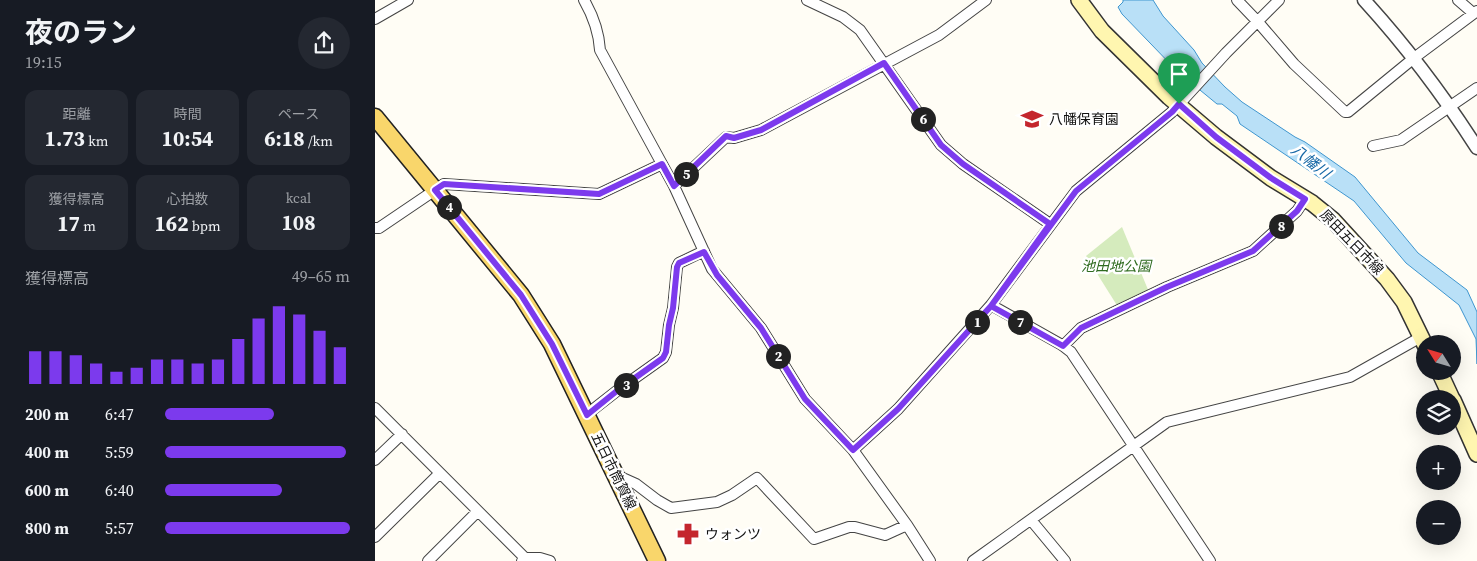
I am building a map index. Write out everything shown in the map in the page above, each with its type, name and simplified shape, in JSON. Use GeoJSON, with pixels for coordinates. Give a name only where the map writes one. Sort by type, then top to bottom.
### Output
{"type":"FeatureCollection","features":[{"type":"Feature","properties":{"kind":"main road","name":"原田五日市線"},"geometry":{"type":"LineString","coordinates":[[1079,0],[1102,31],[1169,97],[1181,103],[1216,137],[1271,178],[1305,199],[1333,220],[1387,279],[1404,302],[1420,335]]}},
{"type":"Feature","properties":{"kind":"main road","name":"五日市筒賀線"},"geometry":{"type":"LineString","coordinates":[[375,117],[521,295],[552,344],[657,561]]}},
{"type":"Feature","properties":{"kind":"main road"},"geometry":{"type":"LineString","coordinates":[[1461,419],[1477,454]]}},
{"type":"Feature","properties":{"kind":"street"},"geometry":{"type":"LineString","coordinates":[[375,19],[408,0]]}},
{"type":"Feature","properties":{"kind":"street"},"geometry":{"type":"LineString","coordinates":[[584,0],[589,9],[600,50],[674,186],[704,252],[717,275],[761,328],[805,399],[853,450],[907,525],[930,561]]}},
{"type":"Feature","properties":{"kind":"street"},"geometry":{"type":"LineString","coordinates":[[807,0],[855,25],[869,41],[941,145],[963,164],[1050,224]]}},
{"type":"Feature","properties":{"kind":"street"},"geometry":{"type":"LineString","coordinates":[[674,186],[726,136],[734,138],[761,130],[939,35],[986,0]]}},
{"type":"Feature","properties":{"kind":"street"},"geometry":{"type":"LineString","coordinates":[[1237,0],[1295,64],[1345,112],[1348,112],[1414,58],[1475,12],[1458,0]]}},
{"type":"Feature","properties":{"kind":"street"},"geometry":{"type":"LineString","coordinates":[[853,450],[898,409],[991,306],[1076,191],[1172,112],[1226,53],[1279,0]]}},
{"type":"Feature","properties":{"kind":"street"},"geometry":{"type":"LineString","coordinates":[[1364,0],[1414,58],[1450,106],[1477,148]]}},
{"type":"Feature","properties":{"kind":"street"},"geometry":{"type":"LineString","coordinates":[[1373,146],[1401,140],[1477,88]]}},
{"type":"Feature","properties":{"kind":"street"},"geometry":{"type":"LineString","coordinates":[[375,228],[379,228],[444,184],[599,194],[662,164]]}},
{"type":"Feature","properties":{"kind":"street"},"geometry":{"type":"LineString","coordinates":[[1063,346],[1081,328],[1167,287],[1253,251],[1297,211],[1305,199]]}},
{"type":"Feature","properties":{"kind":"street"},"geometry":{"type":"LineString","coordinates":[[587,415],[663,358],[666,352],[673,308],[677,267],[679,263],[704,252]]}},
{"type":"Feature","properties":{"kind":"street"},"geometry":{"type":"LineString","coordinates":[[991,306],[1071,352],[1210,561]]}},
{"type":"Feature","properties":{"kind":"street"},"geometry":{"type":"LineString","coordinates":[[973,561],[1157,428],[1177,419],[1350,377],[1416,344]]}},
{"type":"Feature","properties":{"kind":"street"},"geometry":{"type":"LineString","coordinates":[[375,408],[441,472],[524,559],[540,558],[550,561]]}},
{"type":"Feature","properties":{"kind":"street"},"geometry":{"type":"LineString","coordinates":[[375,460],[401,434]]}},
{"type":"Feature","properties":{"kind":"street"},"geometry":{"type":"LineString","coordinates":[[375,537],[441,472]]}},
{"type":"Feature","properties":{"kind":"street"},"geometry":{"type":"LineString","coordinates":[[616,475],[636,484],[671,508],[717,502],[732,495],[757,478],[814,539],[849,527],[885,535],[907,525]]}},
{"type":"Feature","properties":{"kind":"street"},"geometry":{"type":"LineString","coordinates":[[431,560],[478,511]]}},
{"type":"Feature","properties":{"kind":"street"},"geometry":{"type":"LineString","coordinates":[[1031,520],[1065,561]]}},
{"type":"Feature","properties":{"kind":"green space","name":"池田地公園"},"geometry":{"type":"Polygon","coordinates":[[[1122,227],[1149,292],[1118,307],[1086,256],[1122,227]]]}},
{"type":"Feature","properties":{"kind":"water","name":"八幡川"},"geometry":{"type":"Polygon","coordinates":[[[1123,0],[1153,0],[1163,16],[1194,50],[1202,63],[1225,87],[1242,102],[1305,142],[1355,177],[1418,253],[1467,290],[1477,312],[1477,364],[1476,339],[1459,305],[1406,263],[1354,201],[1240,124],[1237,116],[1222,104],[1217,104],[1178,72],[1122,14],[1118,7],[1123,0]]]}},
{"type":"Feature","properties":{"kind":"place","name":"八幡保育園"},"geometry":{"type":"Point","coordinates":[1032,119]}},
{"type":"Feature","properties":{"kind":"place","name":"ウォンツ"},"geometry":{"type":"Point","coordinates":[688,534]}},
{"type":"Feature","properties":{"kind":"route"},"geometry":{"type":"LineString","coordinates":[[1179,104],[1172,112],[1076,191],[991,306],[898,409],[853,450],[805,399],[761,328],[717,275],[704,252],[679,263],[677,267],[673,308],[666,352],[663,358],[587,415],[552,344],[521,295],[435,190],[444,184],[599,194],[662,164],[674,186],[726,136],[734,138],[761,130],[884,63],[941,145],[963,164],[1050,224],[991,306],[1063,346],[1081,328],[1167,287],[1253,251],[1297,211],[1305,199],[1271,178],[1216,137],[1179,104]]}}]}
